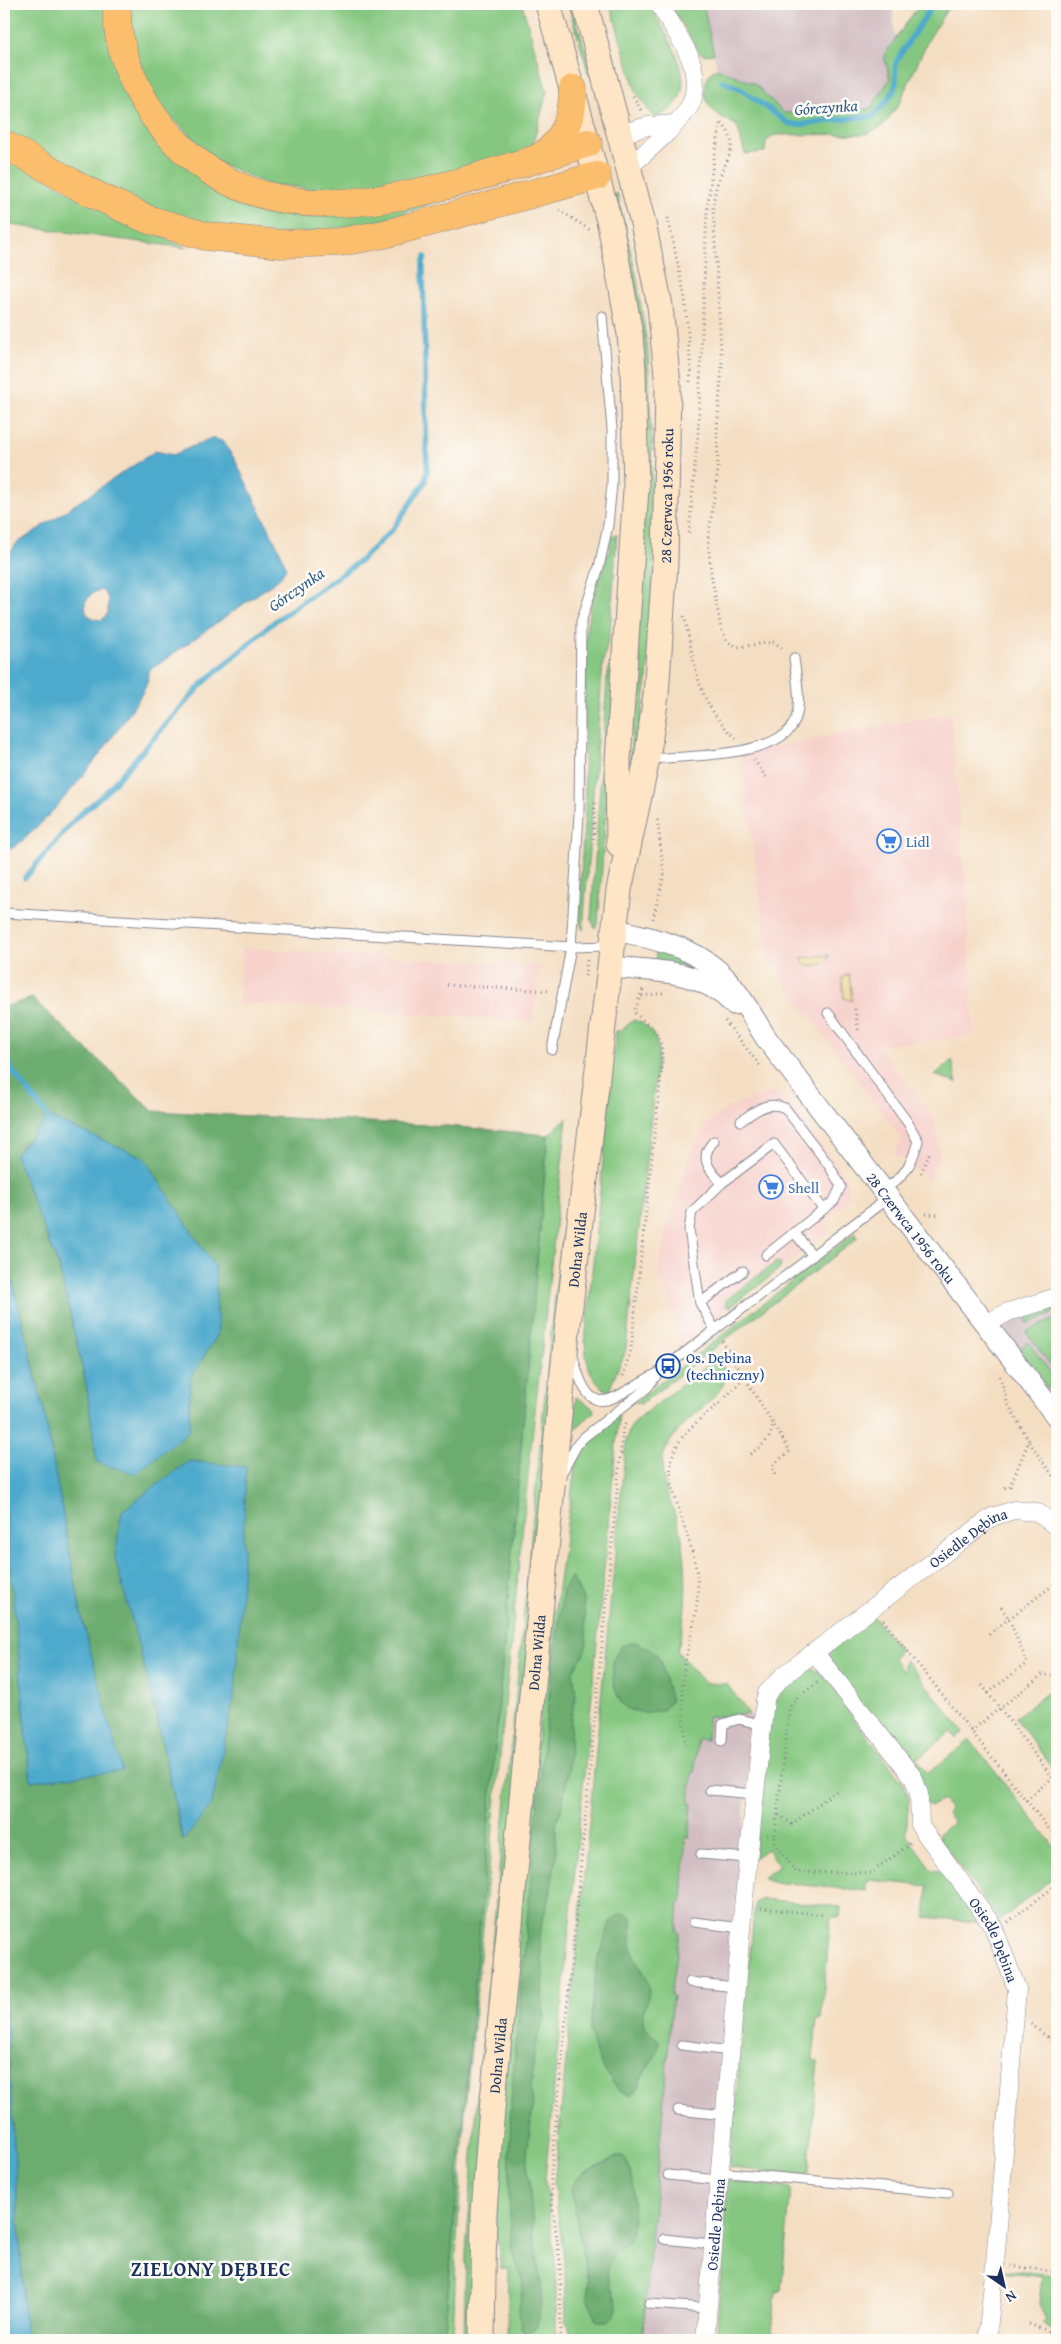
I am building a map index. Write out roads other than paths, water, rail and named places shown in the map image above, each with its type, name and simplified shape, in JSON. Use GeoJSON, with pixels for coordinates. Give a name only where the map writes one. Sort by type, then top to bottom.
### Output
{"type":"FeatureCollection","features":[{"type":"Feature","properties":{"kind":"highway"},"geometry":{"type":"LineString","coordinates":[[117,4],[119,28],[128,66],[135,84],[155,119],[168,135],[205,168],[232,184],[252,192],[298,203],[358,203],[435,189],[538,157],[585,131]]}},
{"type":"Feature","properties":{"kind":"highway"},"geometry":{"type":"LineString","coordinates":[[538,157],[554,147],[564,135],[570,120],[573,89]]}},
{"type":"Feature","properties":{"kind":"highway"},"geometry":{"type":"LineString","coordinates":[[4,144],[85,190],[147,219],[205,236],[280,244],[340,242],[385,234],[597,176]]}},
{"type":"Feature","properties":{"kind":"main road","name":"28 Czerwca 1956 roku"},"geometry":{"type":"LineString","coordinates":[[548,4],[585,131],[622,278],[634,369],[636,489],[618,760],[620,882]]}},
{"type":"Feature","properties":{"kind":"main road","name":"28 Czerwca 1956 roku"},"geometry":{"type":"LineString","coordinates":[[586,4],[649,250],[660,306],[668,385],[667,492],[662,633],[647,759],[606,947]]}},
{"type":"Feature","properties":{"kind":"main road"},"geometry":{"type":"LineString","coordinates":[[585,131],[617,123]]}},
{"type":"Feature","properties":{"kind":"main road"},"geometry":{"type":"LineString","coordinates":[[597,176],[629,167]]}},
{"type":"Feature","properties":{"kind":"main road","name":"Dolna Wilda"},"geometry":{"type":"LineString","coordinates":[[482,2340],[484,2213],[490,2131],[606,947]]}},
{"type":"Feature","properties":{"kind":"street"},"geometry":{"type":"LineString","coordinates":[[629,167],[691,105],[694,87],[693,69],[682,43],[659,4]]}},
{"type":"Feature","properties":{"kind":"street"},"geometry":{"type":"LineString","coordinates":[[617,123],[648,126],[674,124]]}},
{"type":"Feature","properties":{"kind":"street","name":"28 Czerwca 1956 roku"},"geometry":{"type":"LineString","coordinates":[[606,947],[652,927],[720,972],[735,989],[766,1038],[1057,1417]]}},
{"type":"Feature","properties":{"kind":"street","name":"28 Czerwca 1956 roku"},"geometry":{"type":"LineString","coordinates":[[606,947],[647,970],[696,978],[708,983],[732,1002],[766,1038]]}},
{"type":"Feature","properties":{"kind":"street"},"geometry":{"type":"LineString","coordinates":[[986,1324],[1008,1312],[1057,1297]]}},
{"type":"Feature","properties":{"kind":"street","name":"Osiedle Dębina"},"geometry":{"type":"LineString","coordinates":[[704,2340],[735,1987],[764,1700],[767,1693],[783,1676],[992,1517],[1014,1510],[1037,1512],[1057,1526]]}},
{"type":"Feature","properties":{"kind":"street","name":"Osiedle Dębina"},"geometry":{"type":"LineString","coordinates":[[814,1652],[913,1777],[919,1794],[920,1826],[996,1932],[1017,1989],[987,2340]]}},
{"type":"Feature","properties":{"kind":"lane"},"geometry":{"type":"LineString","coordinates":[[552,1050],[571,947],[578,814],[581,622],[604,542],[612,484],[612,429],[602,316]]}},
{"type":"Feature","properties":{"kind":"lane"},"geometry":{"type":"LineString","coordinates":[[647,759],[746,750],[781,738],[793,725],[799,700],[794,658]]}},
{"type":"Feature","properties":{"kind":"lane"},"geometry":{"type":"LineString","coordinates":[[4,913],[571,947],[606,947]]}},
{"type":"Feature","properties":{"kind":"lane"},"geometry":{"type":"LineString","coordinates":[[567,1332],[578,1377],[585,1389],[600,1401],[610,1400],[622,1395],[643,1380],[658,1373],[813,1256],[886,1194],[899,1179],[913,1161],[918,1141],[908,1123],[828,1013]]}},
{"type":"Feature","properties":{"kind":"lane"},"geometry":{"type":"LineString","coordinates":[[741,1122],[764,1106],[778,1105],[785,1108],[840,1182],[840,1189],[834,1201],[766,1255]]}},
{"type":"Feature","properties":{"kind":"lane"},"geometry":{"type":"LineString","coordinates":[[714,1141],[707,1150],[706,1163],[709,1170],[722,1183]]}},
{"type":"Feature","properties":{"kind":"lane"},"geometry":{"type":"LineString","coordinates":[[715,1330],[700,1303],[689,1228],[692,1212],[722,1183],[774,1144],[823,1209]]}},
{"type":"Feature","properties":{"kind":"lane"},"geometry":{"type":"LineString","coordinates":[[794,1232],[813,1256]]}},
{"type":"Feature","properties":{"kind":"lane"},"geometry":{"type":"LineString","coordinates":[[700,1303],[744,1271]]}},
{"type":"Feature","properties":{"kind":"lane"},"geometry":{"type":"LineString","coordinates":[[552,1492],[577,1445],[647,1388],[658,1373]]}},
{"type":"Feature","properties":{"kind":"lane"},"geometry":{"type":"LineString","coordinates":[[722,1741],[723,1724],[739,1719],[763,1724]]}},
{"type":"Feature","properties":{"kind":"lane"},"geometry":{"type":"LineString","coordinates":[[710,1790],[754,1794]]}},
{"type":"Feature","properties":{"kind":"lane"},"geometry":{"type":"LineString","coordinates":[[701,1854],[748,1858]]}},
{"type":"Feature","properties":{"kind":"lane"},"geometry":{"type":"LineString","coordinates":[[694,1922],[741,1928]]}},
{"type":"Feature","properties":{"kind":"lane"},"geometry":{"type":"LineString","coordinates":[[690,1982],[735,1987]]}},
{"type":"Feature","properties":{"kind":"lane"},"geometry":{"type":"LineString","coordinates":[[682,2045],[730,2051]]}},
{"type":"Feature","properties":{"kind":"lane"},"geometry":{"type":"LineString","coordinates":[[678,2110],[724,2115]]}},
{"type":"Feature","properties":{"kind":"lane"},"geometry":{"type":"LineString","coordinates":[[668,2175],[718,2176],[948,2193]]}},
{"type":"Feature","properties":{"kind":"lane"},"geometry":{"type":"LineString","coordinates":[[664,2239],[712,2244]]}},
{"type":"Feature","properties":{"kind":"lane"},"geometry":{"type":"LineString","coordinates":[[649,2304],[707,2308]]}},
{"type":"Feature","properties":{"kind":"water"},"geometry":{"type":"Polygon","coordinates":[[[211,438],[222,441],[234,458],[281,553],[286,568],[279,579],[149,671],[147,684],[136,703],[81,778],[37,827],[19,844],[4,852],[4,562],[16,544],[155,451],[173,455],[211,438]],[[102,590],[92,593],[85,602],[86,613],[94,619],[102,620],[108,613],[108,598],[102,590]]]}},
{"type":"Feature","properties":{"kind":"water"},"geometry":{"type":"Polygon","coordinates":[[[48,1117],[143,1157],[215,1267],[218,1334],[190,1378],[189,1431],[135,1474],[97,1462],[86,1383],[59,1267],[15,1155],[48,1117]]]}},
{"type":"Feature","properties":{"kind":"water"},"geometry":{"type":"Polygon","coordinates":[[[4,1248],[44,1410],[81,1615],[122,1771],[31,1781],[4,1505],[4,1248]]]}},
{"type":"Feature","properties":{"kind":"water"},"geometry":{"type":"Polygon","coordinates":[[[189,1461],[246,1467],[242,1582],[235,1691],[212,1804],[183,1841],[153,1699],[115,1558],[122,1511],[189,1461]]]}},
{"type":"Feature","properties":{"kind":"water"},"geometry":{"type":"Polygon","coordinates":[[[4,1985],[26,2340],[4,2340],[4,1985]]]}},
{"type":"Feature","properties":{"kind":"waterway","name":"Górczynka"},"geometry":{"type":"LineString","coordinates":[[722,81],[739,88],[788,123],[798,125],[858,117],[873,117],[894,90],[897,60],[933,4]]}},
{"type":"Feature","properties":{"kind":"waterway","name":"Górczynka"},"geometry":{"type":"LineString","coordinates":[[25,878],[76,818],[105,793],[201,685],[275,621],[360,561],[393,529],[425,482],[427,470],[423,264],[425,257]]}},
{"type":"Feature","properties":{"kind":"waterway","name":"Górczynka"},"geometry":{"type":"LineString","coordinates":[[4,1050],[11,1069],[48,1117]]}},
{"type":"Feature","properties":{"kind":"place","name":"Lidl"},"geometry":{"type":"Point","coordinates":[889,841]}},
{"type":"Feature","properties":{"kind":"place","name":"Shell"},"geometry":{"type":"Point","coordinates":[771,1187]}},
{"type":"Feature","properties":{"kind":"place","name":"Os. Dębina (techniczny)"},"geometry":{"type":"Point","coordinates":[668,1366]}},
{"type":"Feature","properties":{"kind":"district","name":"ZIELONY DĘBIEC"},"geometry":{"type":"Point","coordinates":[211,2268]}}]}
